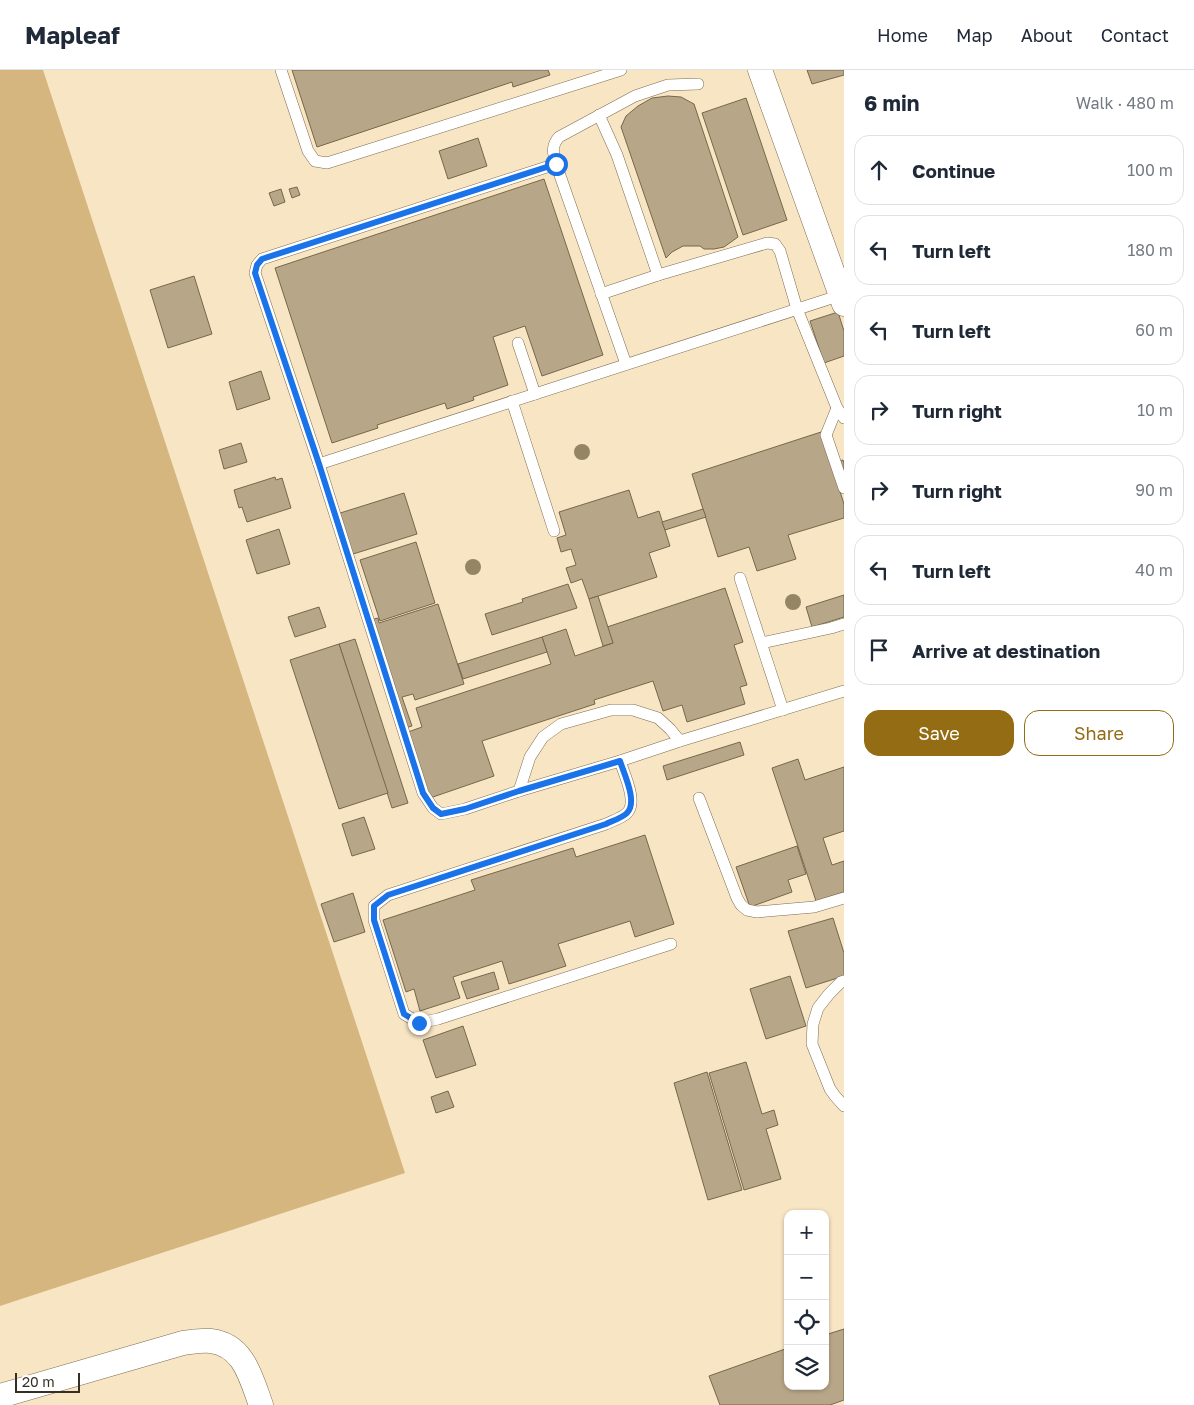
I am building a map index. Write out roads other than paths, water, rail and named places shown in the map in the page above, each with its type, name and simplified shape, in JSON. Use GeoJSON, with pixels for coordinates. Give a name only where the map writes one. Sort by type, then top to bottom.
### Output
{"type":"FeatureCollection","features":[{"type":"Feature","properties":{"kind":"street"},"geometry":{"type":"LineString","coordinates":[[760,70],[842,299]]}},
{"type":"Feature","properties":{"kind":"street"},"geometry":{"type":"LineString","coordinates":[[0,1396],[183,1343],[209,1340],[225,1344],[238,1354],[248,1370],[261,1405]]}},
{"type":"Feature","properties":{"kind":"lane"},"geometry":{"type":"LineString","coordinates":[[281,70],[308,151],[315,161],[327,163],[616,71]]}},
{"type":"Feature","properties":{"kind":"lane"},"geometry":{"type":"LineString","coordinates":[[626,364],[552,150],[559,137],[635,96],[668,85],[698,84]]}},
{"type":"Feature","properties":{"kind":"lane"},"geometry":{"type":"LineString","coordinates":[[599,115],[617,155],[658,275]]}},
{"type":"Feature","properties":{"kind":"lane"},"geometry":{"type":"LineString","coordinates":[[556,164],[262,259],[257,265],[255,273],[319,464],[423,793],[433,808],[441,814],[465,809],[844,691]]}},
{"type":"Feature","properties":{"kind":"lane"},"geometry":{"type":"LineString","coordinates":[[602,294],[658,275],[767,243],[774,244],[780,251],[797,309],[841,413],[826,435],[844,488]]}},
{"type":"Feature","properties":{"kind":"lane"},"geometry":{"type":"LineString","coordinates":[[319,464],[797,309],[842,299]]}},
{"type":"Feature","properties":{"kind":"lane"},"geometry":{"type":"LineString","coordinates":[[518,343],[535,394]]}},
{"type":"Feature","properties":{"kind":"lane"},"geometry":{"type":"LineString","coordinates":[[512,402],[554,531]]}},
{"type":"Feature","properties":{"kind":"lane"},"geometry":{"type":"LineString","coordinates":[[740,578],[783,710]]}},
{"type":"Feature","properties":{"kind":"lane"},"geometry":{"type":"LineString","coordinates":[[762,643],[844,624]]}},
{"type":"Feature","properties":{"kind":"lane"},"geometry":{"type":"LineString","coordinates":[[519,791],[530,757],[543,737],[560,724],[611,710],[633,710],[658,718],[680,741]]}},
{"type":"Feature","properties":{"kind":"lane"},"geometry":{"type":"LineString","coordinates":[[620,761],[630,793],[631,806],[626,814],[606,824],[388,895],[374,906],[374,920],[404,1014],[419,1023],[438,1019],[671,944]]}},
{"type":"Feature","properties":{"kind":"lane"},"geometry":{"type":"LineString","coordinates":[[700,798],[737,898],[747,910],[757,912],[814,907],[844,898]]}},
{"type":"Feature","properties":{"kind":"lane"},"geometry":{"type":"LineString","coordinates":[[844,980],[818,1008],[813,1024],[812,1044],[834,1096],[844,1106]]}}]}
